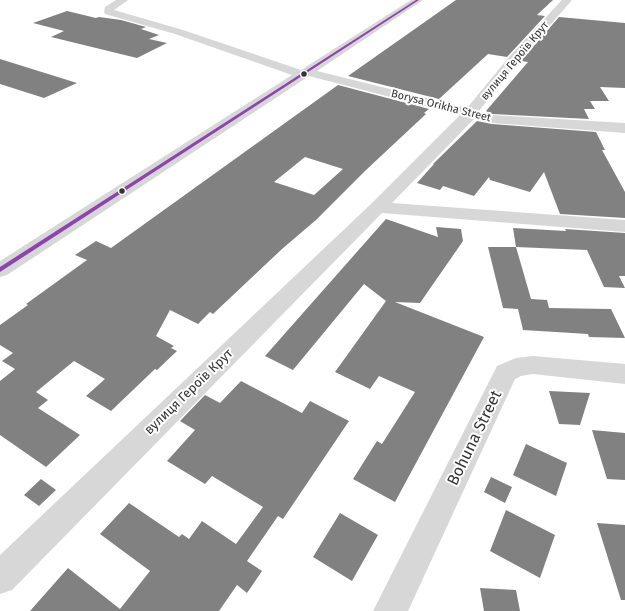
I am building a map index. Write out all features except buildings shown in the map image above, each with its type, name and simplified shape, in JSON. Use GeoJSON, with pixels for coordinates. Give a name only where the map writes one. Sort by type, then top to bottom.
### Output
{"type":"FeatureCollection","features":[{"type":"Feature","properties":{"kind":"street","name":"Borysa Orikha Street"},"geometry":{"type":"LineString","coordinates":[[122,0],[109,9],[109,12],[179,32],[305,74],[492,119],[625,128]]}},
{"type":"Feature","properties":{"kind":"street"},"geometry":{"type":"LineString","coordinates":[[0,270],[418,0]]}},
{"type":"Feature","properties":{"kind":"street","name":"вулиця Героїв Крут"},"geometry":{"type":"LineString","coordinates":[[0,578],[378,207],[470,114],[513,60],[567,0]]}},
{"type":"Feature","properties":{"kind":"street"},"geometry":{"type":"LineString","coordinates":[[378,207],[625,226]]}},
{"type":"Feature","properties":{"kind":"street","name":"Bohuna Street"},"geometry":{"type":"LineString","coordinates":[[390,611],[506,373],[516,367],[533,365],[625,374]]}},
{"type":"Feature","properties":{"kind":"transit line"},"geometry":{"type":"LineString","coordinates":[[0,270],[418,0]]}}]}
